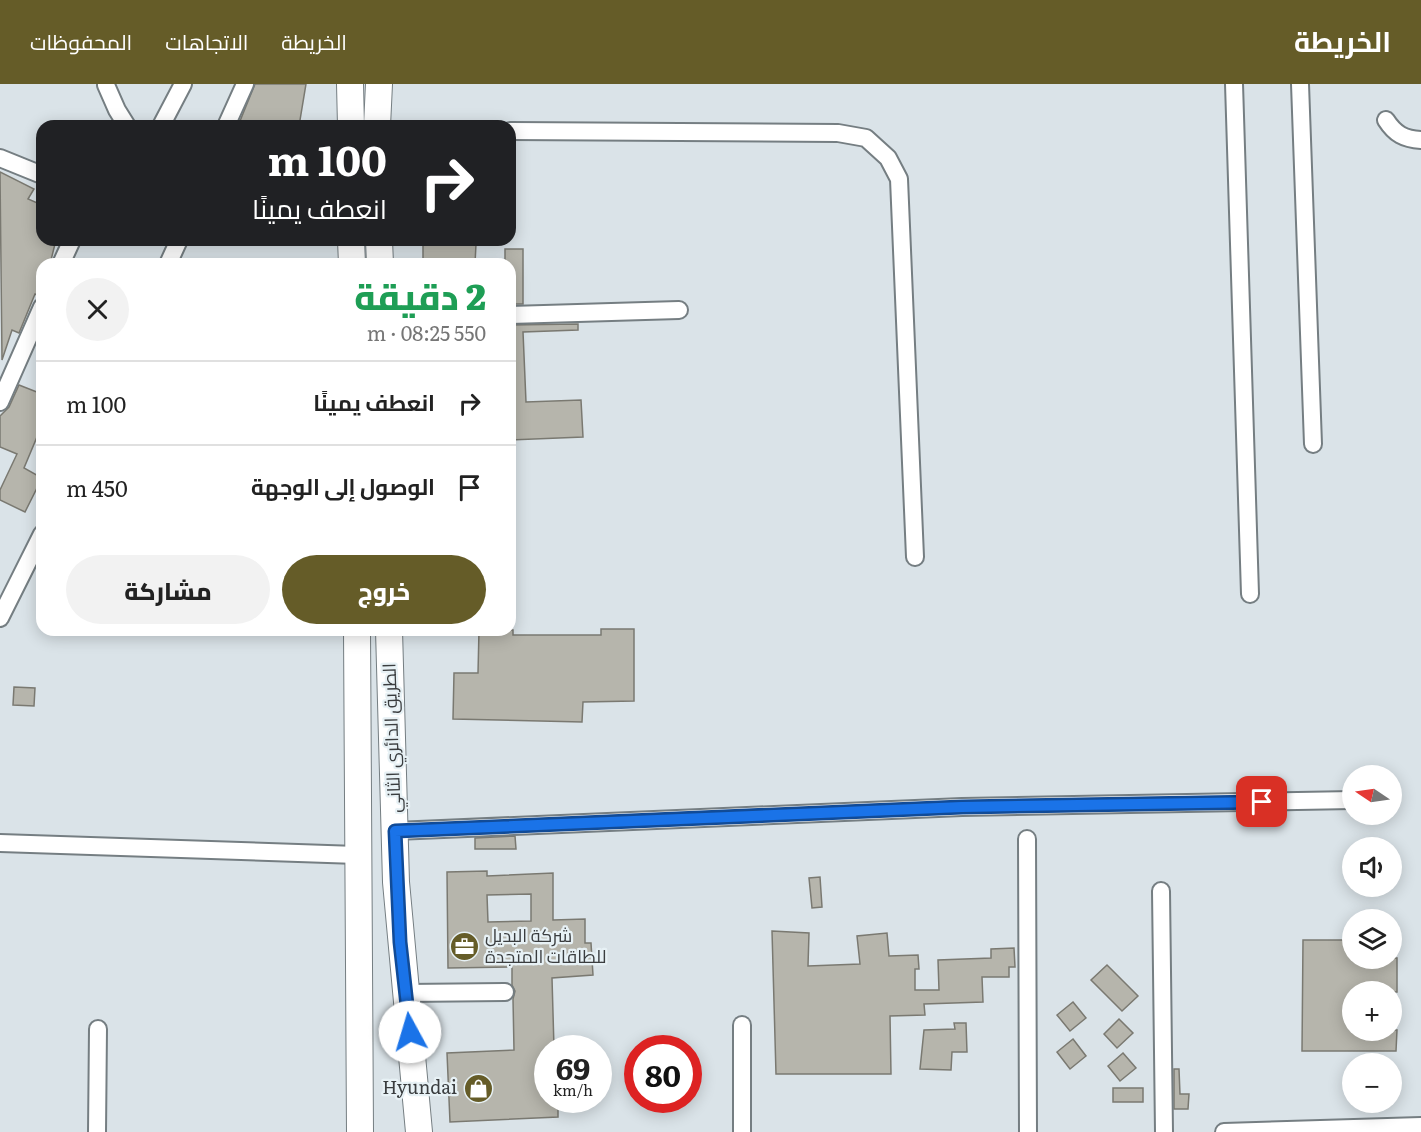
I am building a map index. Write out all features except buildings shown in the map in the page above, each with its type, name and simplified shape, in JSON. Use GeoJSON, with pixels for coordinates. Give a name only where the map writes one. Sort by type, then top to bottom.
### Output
{"type":"FeatureCollection","features":[{"type":"Feature","properties":{"kind":"highway"},"geometry":{"type":"LineString","coordinates":[[350,84],[351,120]]}},
{"type":"Feature","properties":{"kind":"highway"},"geometry":{"type":"LineString","coordinates":[[377,120],[379,84]]}},
{"type":"Feature","properties":{"kind":"highway","name":"الطريق الدائري الثاني"},"geometry":{"type":"LineString","coordinates":[[357,636],[360,1132]]}},
{"type":"Feature","properties":{"kind":"highway","name":"الطريق الدائري الثاني"},"geometry":{"type":"LineString","coordinates":[[389,636],[396,882],[419,1132]]}},
{"type":"Feature","properties":{"kind":"highway"},"geometry":{"type":"LineString","coordinates":[[396,882],[396,979],[404,1132]]}},
{"type":"Feature","properties":{"kind":"highway"},"geometry":{"type":"LineString","coordinates":[[360,1014],[372,1132]]}},
{"type":"Feature","properties":{"kind":"street"},"geometry":{"type":"LineString","coordinates":[[103,84],[116,118]]}},
{"type":"Feature","properties":{"kind":"street"},"geometry":{"type":"LineString","coordinates":[[164,120],[183,84]]}},
{"type":"Feature","properties":{"kind":"street"},"geometry":{"type":"LineString","coordinates":[[229,120],[245,84]]}},
{"type":"Feature","properties":{"kind":"street"},"geometry":{"type":"LineString","coordinates":[[1234,84],[1250,594]]}},
{"type":"Feature","properties":{"kind":"street"},"geometry":{"type":"LineString","coordinates":[[1300,84],[1313,444]]}},
{"type":"Feature","properties":{"kind":"street"},"geometry":{"type":"LineString","coordinates":[[1386,120],[1394,133],[1410,140],[1421,140]]}},
{"type":"Feature","properties":{"kind":"street"},"geometry":{"type":"LineString","coordinates":[[516,131],[838,133],[866,138],[888,158],[899,179],[915,556]]}},
{"type":"Feature","properties":{"kind":"street"},"geometry":{"type":"LineString","coordinates":[[0,158],[36,173]]}},
{"type":"Feature","properties":{"kind":"street"},"geometry":{"type":"LineString","coordinates":[[516,315],[679,310]]}},
{"type":"Feature","properties":{"kind":"street"},"geometry":{"type":"LineString","coordinates":[[0,402],[36,321]]}},
{"type":"Feature","properties":{"kind":"street"},"geometry":{"type":"LineString","coordinates":[[0,618],[36,546]]}},
{"type":"Feature","properties":{"kind":"street"},"geometry":{"type":"LineString","coordinates":[[395,831],[962,807],[1342,800]]}},
{"type":"Feature","properties":{"kind":"street"},"geometry":{"type":"LineString","coordinates":[[1027,838],[1028,1132]]}},
{"type":"Feature","properties":{"kind":"street"},"geometry":{"type":"LineString","coordinates":[[0,843],[357,855]]}},
{"type":"Feature","properties":{"kind":"street"},"geometry":{"type":"LineString","coordinates":[[1161,891],[1164,1132]]}},
{"type":"Feature","properties":{"kind":"street"},"geometry":{"type":"LineString","coordinates":[[406,993],[505,992]]}},
{"type":"Feature","properties":{"kind":"street"},"geometry":{"type":"LineString","coordinates":[[742,1024],[742,1132]]}},
{"type":"Feature","properties":{"kind":"street"},"geometry":{"type":"LineString","coordinates":[[97,1132],[98,1029]]}},
{"type":"Feature","properties":{"kind":"street"},"geometry":{"type":"LineString","coordinates":[[1224,1132],[1421,1126]]}},
{"type":"Feature","properties":{"kind":"place","name":"شركة البديل للطاقات المتجدة"},"geometry":{"type":"Point","coordinates":[464,946]}},
{"type":"Feature","properties":{"kind":"place","name":"Hyundai"},"geometry":{"type":"Point","coordinates":[478,1088]}},
{"type":"Feature","properties":{"kind":"route"},"geometry":{"type":"LineString","coordinates":[[410,1032],[400,942],[395,831],[962,807],[1262,802]]}}]}
